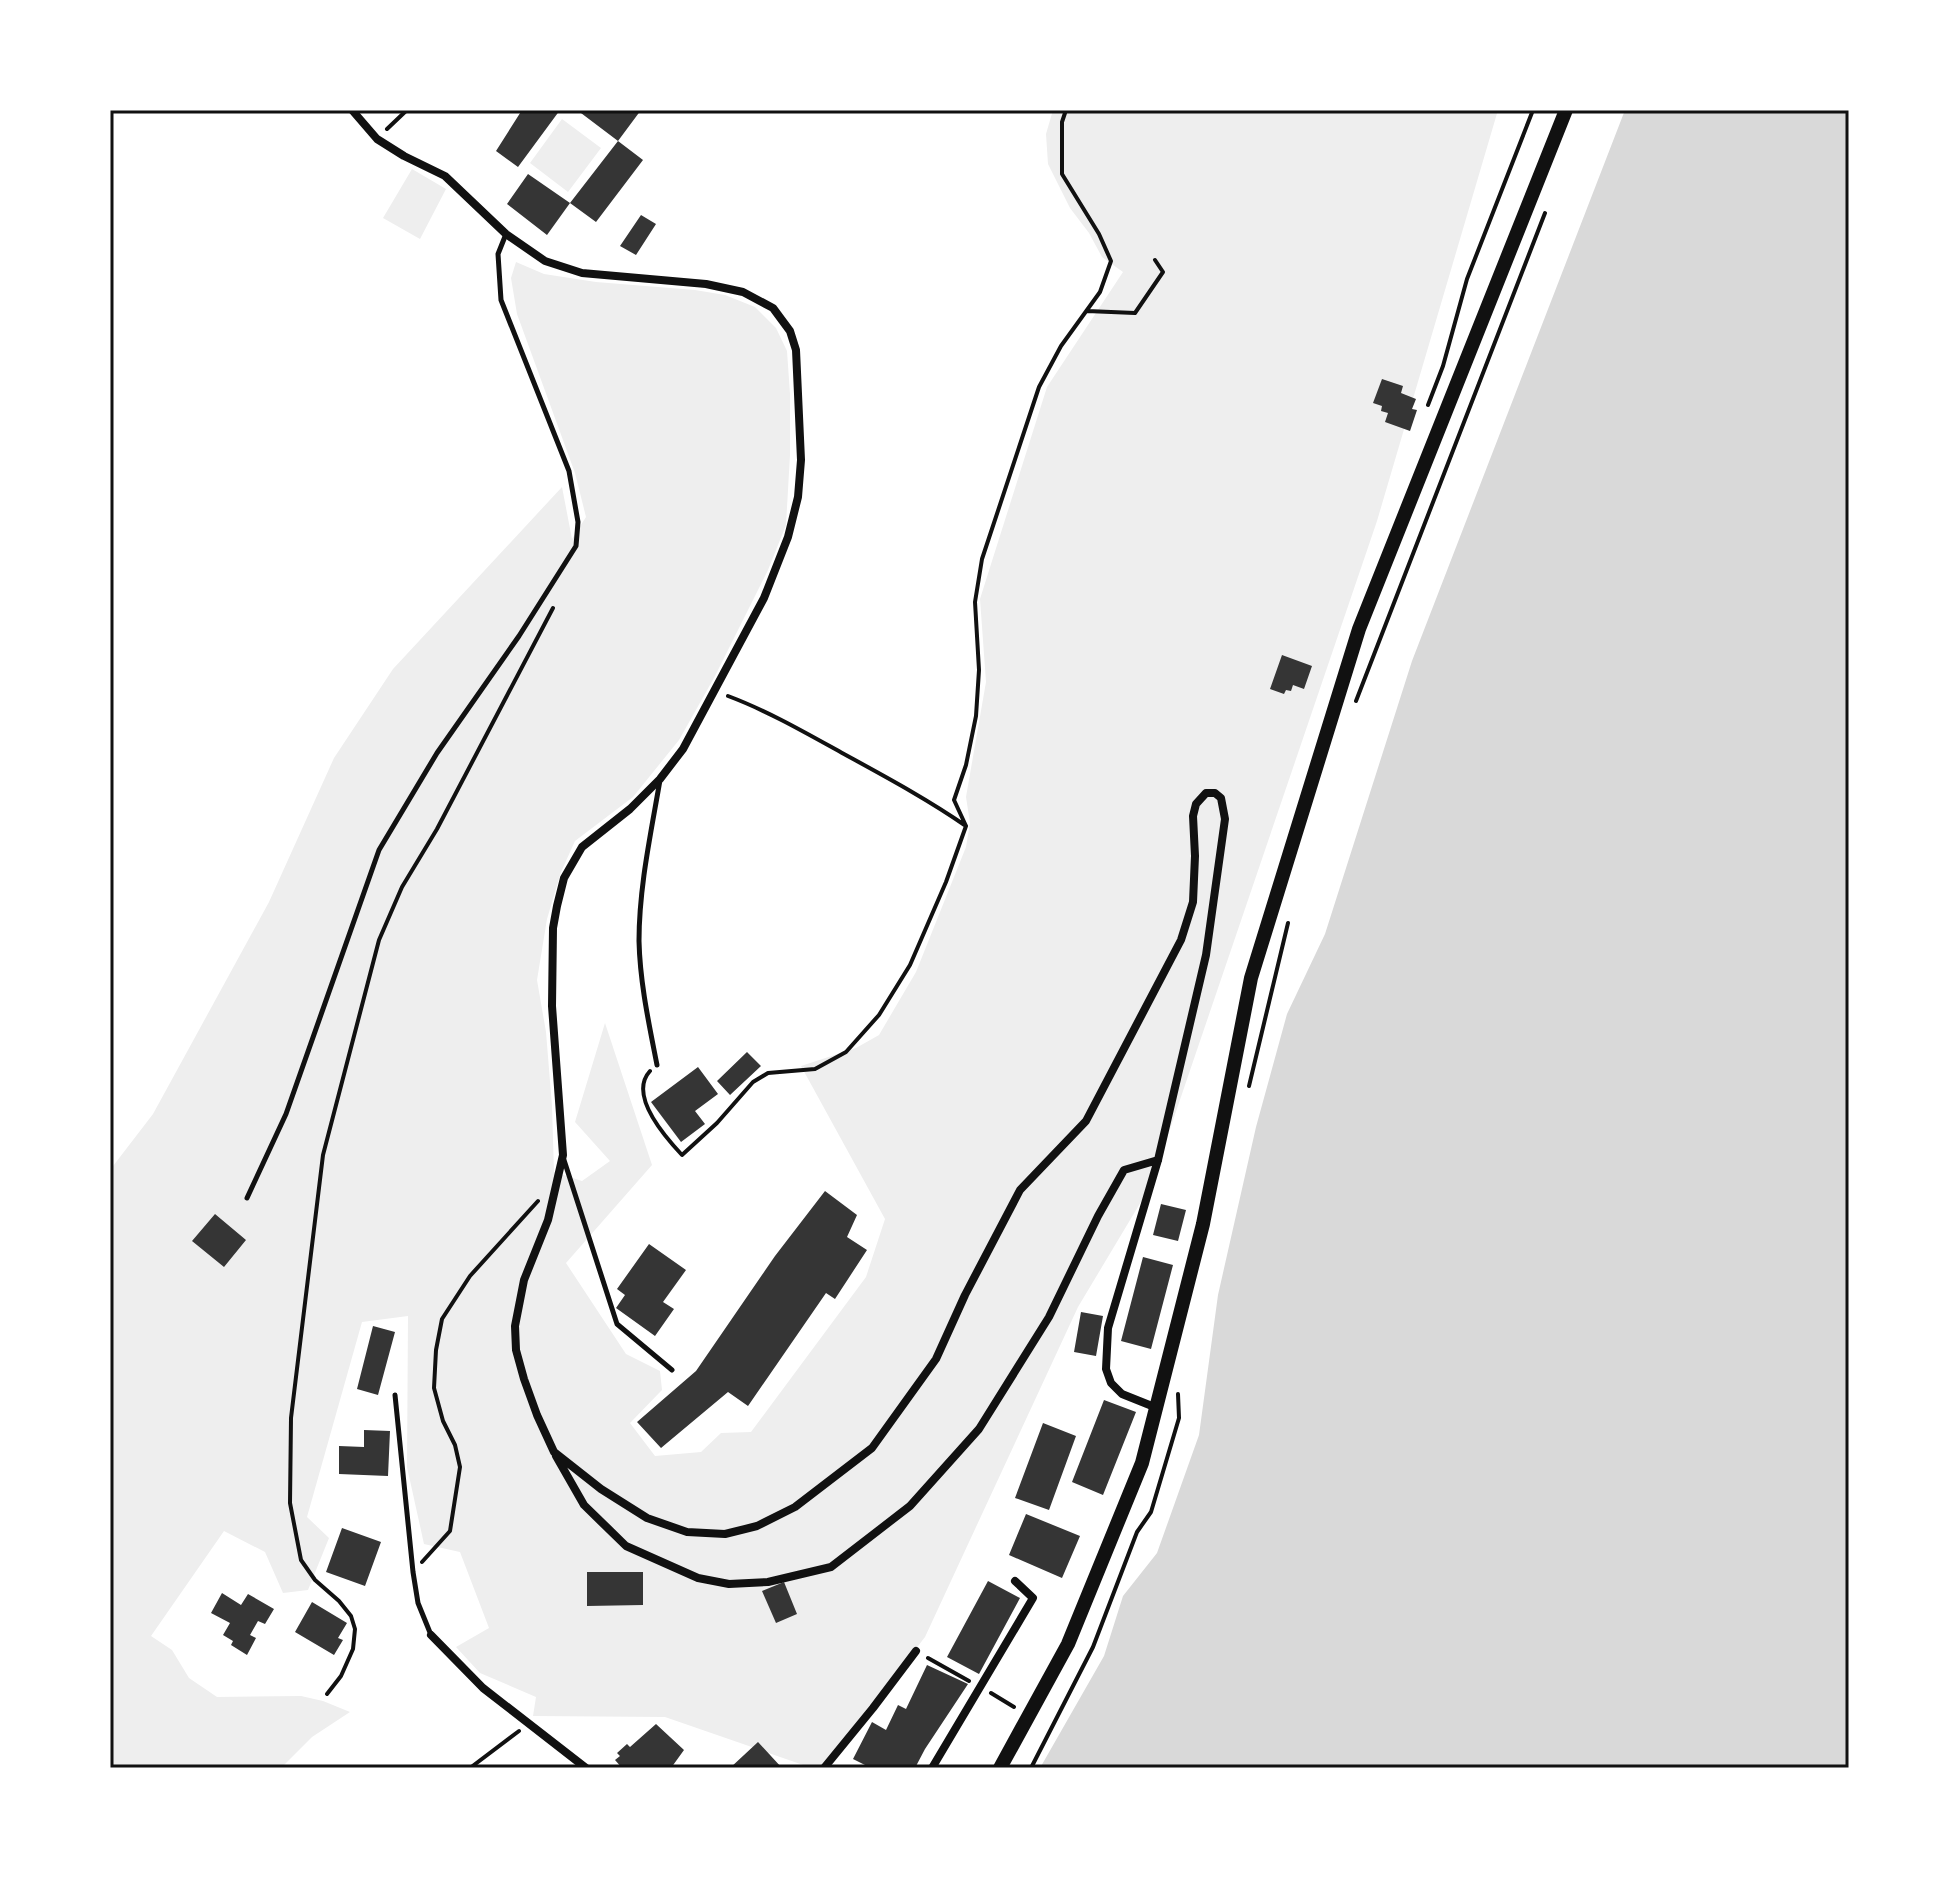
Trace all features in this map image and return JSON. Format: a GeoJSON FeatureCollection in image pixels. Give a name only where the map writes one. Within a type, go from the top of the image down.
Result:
{"type":"FeatureCollection","features":[{"type":"Feature","properties":{"kind":"main road"},"geometry":{"type":"LineString","coordinates":[[1000,1768],[1068,1644],[1142,1463],[1203,1224],[1251,978],[1359,629],[1566,110]]}},
{"type":"Feature","properties":{"kind":"street"},"geometry":{"type":"LineString","coordinates":[[352,110],[377,139],[445,176],[506,234],[545,261],[582,273],[706,284],[743,292],[773,308],[790,331],[796,350],[801,460],[798,497],[788,537],[764,598],[683,749],[660,779],[630,809],[582,847],[564,878],[553,928],[552,1006],[563,1155],[548,1220],[524,1280],[515,1326],[516,1350],[537,1415],[584,1505],[626,1546],[687,1573],[729,1584],[768,1582],[831,1567],[910,1506],[979,1429],[1049,1317],[1124,1170],[1158,1160]]}},
{"type":"Feature","properties":{"kind":"street"},"geometry":{"type":"LineString","coordinates":[[554,1452],[601,1489],[647,1518],[687,1532],[725,1534],[757,1526],[795,1507],[872,1448],[936,1359],[1020,1190],[1086,1121],[1189,920],[1195,882],[1193,816],[1201,797],[1206,793],[1215,793],[1221,798],[1225,819],[1213,918],[1158,1160],[1108,1328],[1106,1369],[1111,1383],[1122,1394],[1157,1408]]}},
{"type":"Feature","properties":{"kind":"street"},"geometry":{"type":"LineString","coordinates":[[932,1768],[1033,1598],[1015,1581]]}},
{"type":"Feature","properties":{"kind":"street"},"geometry":{"type":"LineString","coordinates":[[431,1635],[483,1688],[586,1768]]}},
{"type":"Feature","properties":{"kind":"street"},"geometry":{"type":"LineString","coordinates":[[824,1768],[916,1651]]}},
{"type":"Feature","properties":{"kind":"lane"},"geometry":{"type":"LineString","coordinates":[[247,1198],[286,1114],[379,850],[437,753],[519,636],[576,546],[578,522],[569,471],[501,300],[498,254],[506,234]]}},
{"type":"Feature","properties":{"kind":"lane"},"geometry":{"type":"LineString","coordinates":[[657,1065],[642,989],[639,940],[642,882],[660,779]]}},
{"type":"Feature","properties":{"kind":"lane"},"geometry":{"type":"LineString","coordinates":[[563,1155],[617,1324],[672,1370]]}},
{"type":"Feature","properties":{"kind":"lane"},"geometry":{"type":"LineString","coordinates":[[395,1395],[413,1572],[418,1603],[431,1635]]}},
{"type":"Feature","properties":{"kind":"path"},"geometry":{"type":"LineString","coordinates":[[377,139],[407,110]]}},
{"type":"Feature","properties":{"kind":"path"},"geometry":{"type":"LineString","coordinates":[[657,1065],[646,1076],[644,1095],[651,1117],[682,1155],[717,1123],[753,1082],[768,1073],[815,1069],[846,1052],[879,1015],[910,965],[946,882],[966,826],[954,800],[966,765],[976,716],[979,670],[975,602],[982,559],[1039,387],[1061,346],[1100,292],[1111,261],[1099,234],[1062,174],[1062,122],[1066,110]]}},
{"type":"Feature","properties":{"kind":"path"},"geometry":{"type":"LineString","coordinates":[[1354,707],[1547,210]]}},
{"type":"Feature","properties":{"kind":"path"},"geometry":{"type":"LineString","coordinates":[[1087,311],[1135,313],[1163,272],[1155,260]]}},
{"type":"Feature","properties":{"kind":"path"},"geometry":{"type":"LineString","coordinates":[[327,1694],[341,1676],[353,1649],[355,1629],[351,1616],[315,1580],[301,1560],[290,1503],[291,1418],[323,1155],[379,940],[402,887],[437,829],[554,606]]}},
{"type":"Feature","properties":{"kind":"path"},"geometry":{"type":"LineString","coordinates":[[715,689],[829,745],[930,801],[966,826]]}},
{"type":"Feature","properties":{"kind":"path"},"geometry":{"type":"LineString","coordinates":[[1247,1094],[1291,910]]}},
{"type":"Feature","properties":{"kind":"path"},"geometry":{"type":"LineString","coordinates":[[413,1572],[450,1531],[460,1467],[434,1388],[442,1319],[470,1276],[557,1179]]}},
{"type":"Feature","properties":{"kind":"path"},"geometry":{"type":"LineString","coordinates":[[1031,1768],[1093,1647],[1137,1532],[1151,1512],[1179,1418],[1178,1386]]}},
{"type":"Feature","properties":{"kind":"path"},"geometry":{"type":"LineString","coordinates":[[916,1651],[1017,1708]]}},
{"type":"Feature","properties":{"kind":"path"},"geometry":{"type":"LineString","coordinates":[[470,1768],[528,1725]]}},
{"type":"Feature","properties":{"kind":"shaded area"},"geometry":{"type":"Polygon","coordinates":[[[1053,110],[1498,110],[1377,521],[1151,1185],[1078,1307],[925,1637],[824,1768],[812,1768],[665,1717],[533,1716],[536,1697],[480,1673],[456,1647],[489,1628],[460,1552],[424,1544],[407,1467],[408,1316],[362,1322],[307,1517],[329,1538],[308,1590],[283,1593],[265,1552],[224,1531],[151,1636],[172,1650],[189,1678],[217,1697],[301,1696],[350,1712],[312,1737],[281,1768],[110,1768],[110,1170],[153,1114],[269,902],[334,758],[393,669],[562,487],[572,539],[586,517],[575,473],[517,314],[511,278],[516,262],[544,274],[596,282],[695,290],[725,295],[755,307],[776,328],[787,351],[790,394],[786,525],[768,570],[679,740],[633,797],[575,841],[561,872],[547,919],[537,980],[546,1032],[554,1172],[582,1181],[610,1161],[575,1122],[605,1023],[652,1165],[566,1263],[626,1354],[660,1371],[662,1390],[630,1423],[655,1456],[701,1452],[721,1433],[751,1432],[866,1277],[885,1219],[801,1066],[856,1048],[879,1035],[916,972],[966,847],[970,823],[966,797],[986,682],[980,599],[1047,387],[1123,272],[1102,257],[1070,208],[1048,164],[1046,134],[1053,110]]]}},
{"type":"Feature","properties":{"kind":"shaded area"},"geometry":{"type":"Polygon","coordinates":[[[1625,110],[1849,110],[1849,1768],[1040,1768],[1104,1656],[1123,1596],[1157,1553],[1199,1435],[1218,1295],[1256,1127],[1287,1014],[1325,934],[1412,661],[1625,110]]]}},
{"type":"Feature","properties":{"kind":"shaded area"},"geometry":{"type":"Polygon","coordinates":[[[562,119],[601,148],[568,192],[530,163],[562,119]]]}},
{"type":"Feature","properties":{"kind":"shaded area"},"geometry":{"type":"Polygon","coordinates":[[[412,169],[446,189],[420,239],[383,218],[412,169]]]}},
{"type":"Feature","properties":{"kind":"building"},"geometry":{"type":"Polygon","coordinates":[[[522,110],[560,110],[518,167],[496,151],[522,110]]]}},
{"type":"Feature","properties":{"kind":"building"},"geometry":{"type":"Polygon","coordinates":[[[577,110],[641,110],[618,141],[577,110]]]}},
{"type":"Feature","properties":{"kind":"building"},"geometry":{"type":"Polygon","coordinates":[[[618,141],[643,160],[596,222],[570,203],[618,141]]]}},
{"type":"Feature","properties":{"kind":"building"},"geometry":{"type":"Polygon","coordinates":[[[528,174],[570,203],[547,235],[507,204],[528,174]]]}},
{"type":"Feature","properties":{"kind":"building"},"geometry":{"type":"Polygon","coordinates":[[[641,215],[656,224],[636,255],[620,246],[641,215]]]}},
{"type":"Feature","properties":{"kind":"building"},"geometry":{"type":"Polygon","coordinates":[[[1382,379],[1403,386],[1401,393],[1416,399],[1412,409],[1417,410],[1410,431],[1385,422],[1388,413],[1381,411],[1382,406],[1373,403],[1382,379]]]}},
{"type":"Feature","properties":{"kind":"building"},"geometry":{"type":"Polygon","coordinates":[[[1282,655],[1312,666],[1304,689],[1293,685],[1291,691],[1286,690],[1284,694],[1270,689],[1282,655]]]}},
{"type":"Feature","properties":{"kind":"building"},"geometry":{"type":"Polygon","coordinates":[[[747,1052],[761,1066],[730,1095],[717,1081],[747,1052]]]}},
{"type":"Feature","properties":{"kind":"building"},"geometry":{"type":"Polygon","coordinates":[[[698,1067],[718,1094],[695,1111],[705,1124],[681,1142],[651,1102],[698,1067]]]}},
{"type":"Feature","properties":{"kind":"building"},"geometry":{"type":"Polygon","coordinates":[[[825,1191],[857,1215],[847,1237],[867,1250],[835,1299],[826,1293],[748,1406],[728,1392],[661,1448],[637,1422],[696,1371],[775,1256],[825,1191]]]}},
{"type":"Feature","properties":{"kind":"building"},"geometry":{"type":"Polygon","coordinates":[[[1161,1204],[1186,1210],[1178,1241],[1153,1235],[1161,1204]]]}},
{"type":"Feature","properties":{"kind":"building"},"geometry":{"type":"Polygon","coordinates":[[[215,1214],[246,1240],[224,1267],[192,1241],[215,1214]]]}},
{"type":"Feature","properties":{"kind":"building"},"geometry":{"type":"Polygon","coordinates":[[[649,1244],[686,1270],[663,1302],[674,1309],[655,1336],[616,1308],[625,1295],[617,1289],[649,1244]]]}},
{"type":"Feature","properties":{"kind":"building"},"geometry":{"type":"Polygon","coordinates":[[[1143,1257],[1173,1265],[1151,1349],[1121,1341],[1143,1257]]]}},
{"type":"Feature","properties":{"kind":"building"},"geometry":{"type":"Polygon","coordinates":[[[1081,1312],[1103,1316],[1096,1356],[1074,1352],[1081,1312]]]}},
{"type":"Feature","properties":{"kind":"building"},"geometry":{"type":"Polygon","coordinates":[[[373,1326],[395,1332],[378,1395],[357,1389],[373,1326]]]}},
{"type":"Feature","properties":{"kind":"building"},"geometry":{"type":"Polygon","coordinates":[[[1104,1400],[1136,1412],[1103,1495],[1072,1482],[1104,1400]]]}},
{"type":"Feature","properties":{"kind":"building"},"geometry":{"type":"Polygon","coordinates":[[[1043,1423],[1076,1436],[1049,1510],[1015,1498],[1043,1423]]]}},
{"type":"Feature","properties":{"kind":"building"},"geometry":{"type":"Polygon","coordinates":[[[364,1430],[390,1431],[388,1476],[339,1474],[339,1446],[364,1447],[364,1430]]]}},
{"type":"Feature","properties":{"kind":"building"},"geometry":{"type":"Polygon","coordinates":[[[1026,1514],[1080,1536],[1062,1578],[1009,1555],[1026,1514]]]}},
{"type":"Feature","properties":{"kind":"building"},"geometry":{"type":"Polygon","coordinates":[[[342,1528],[381,1542],[365,1586],[326,1572],[342,1528]]]}},
{"type":"Feature","properties":{"kind":"building"},"geometry":{"type":"Polygon","coordinates":[[[587,1572],[643,1572],[643,1605],[587,1606],[587,1572]]]}},
{"type":"Feature","properties":{"kind":"building"},"geometry":{"type":"Polygon","coordinates":[[[988,1581],[1020,1598],[979,1674],[947,1657],[988,1581]]]}},
{"type":"Feature","properties":{"kind":"building"},"geometry":{"type":"Polygon","coordinates":[[[784,1582],[797,1614],[776,1623],[762,1591],[784,1582]]]}},
{"type":"Feature","properties":{"kind":"building"},"geometry":{"type":"Polygon","coordinates":[[[222,1593],[241,1605],[248,1594],[274,1609],[265,1624],[258,1621],[250,1635],[256,1638],[247,1655],[231,1645],[233,1641],[223,1635],[230,1623],[211,1613],[222,1593]]]}},
{"type":"Feature","properties":{"kind":"building"},"geometry":{"type":"Polygon","coordinates":[[[312,1602],[347,1623],[338,1638],[343,1640],[334,1655],[295,1632],[312,1602]]]}},
{"type":"Feature","properties":{"kind":"building"},"geometry":{"type":"Polygon","coordinates":[[[927,1665],[968,1684],[915,1768],[871,1768],[853,1759],[872,1722],[886,1730],[898,1705],[906,1709],[927,1665]]]}},
{"type":"Feature","properties":{"kind":"building"},"geometry":{"type":"Polygon","coordinates":[[[656,1724],[684,1750],[671,1768],[622,1768],[615,1760],[620,1756],[617,1753],[627,1744],[630,1747],[656,1724]]]}},
{"type":"Feature","properties":{"kind":"building"},"geometry":{"type":"Polygon","coordinates":[[[758,1742],[782,1768],[730,1768],[758,1742]]]}}]}
